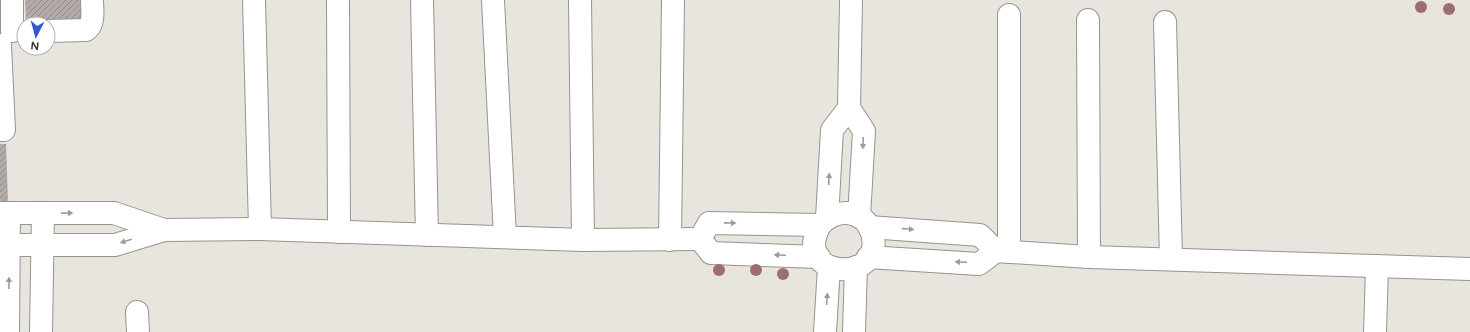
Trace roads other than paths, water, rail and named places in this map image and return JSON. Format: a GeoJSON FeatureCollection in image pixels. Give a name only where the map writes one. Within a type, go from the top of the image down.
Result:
{"type":"FeatureCollection","features":[{"type":"Feature","properties":{"kind":"street"},"geometry":{"type":"LineString","coordinates":[[0,130],[4,130],[12,0]]}},
{"type":"Feature","properties":{"kind":"street"},"geometry":{"type":"LineString","coordinates":[[56,31],[86,30],[90,28],[92,21],[92,0]]}},
{"type":"Feature","properties":{"kind":"street"},"geometry":{"type":"LineString","coordinates":[[254,0],[260,229]]}},
{"type":"Feature","properties":{"kind":"street"},"geometry":{"type":"LineString","coordinates":[[338,0],[339,232]]}},
{"type":"Feature","properties":{"kind":"street"},"geometry":{"type":"LineString","coordinates":[[422,0],[427,235]]}},
{"type":"Feature","properties":{"kind":"street"},"geometry":{"type":"LineString","coordinates":[[493,0],[505,237]]}},
{"type":"Feature","properties":{"kind":"street"},"geometry":{"type":"LineString","coordinates":[[580,0],[583,240]]}},
{"type":"Feature","properties":{"kind":"street"},"geometry":{"type":"LineString","coordinates":[[670,240],[673,0]]}},
{"type":"Feature","properties":{"kind":"street"},"geometry":{"type":"LineString","coordinates":[[851,0],[849,108],[864,130],[864,222],[873,242],[862,262],[854,332]]}},
{"type":"Feature","properties":{"kind":"street"},"geometry":{"type":"LineString","coordinates":[[1002,252],[1009,15]]}},
{"type":"Feature","properties":{"kind":"street"},"geometry":{"type":"LineString","coordinates":[[1088,20],[1089,257]]}},
{"type":"Feature","properties":{"kind":"street"},"geometry":{"type":"LineString","coordinates":[[1165,22],[1171,259]]}},
{"type":"Feature","properties":{"kind":"street"},"geometry":{"type":"LineString","coordinates":[[825,332],[824,262],[814,240],[823,221],[832,130],[849,108]]}},
{"type":"Feature","properties":{"kind":"street"},"geometry":{"type":"LineString","coordinates":[[43,214],[41,327],[8,327],[4,213],[114,213],[164,230]]}},
{"type":"Feature","properties":{"kind":"street"},"geometry":{"type":"LineString","coordinates":[[700,239],[709,223],[823,221],[843,213],[864,222],[980,234],[1002,252]]}},
{"type":"Feature","properties":{"kind":"street"},"geometry":{"type":"LineString","coordinates":[[4,245],[115,245],[164,230],[260,229],[583,240],[700,239]]}},
{"type":"Feature","properties":{"kind":"street"},"geometry":{"type":"LineString","coordinates":[[700,239],[710,254],[824,262],[843,270],[862,262],[979,264],[1002,252],[1089,257],[1470,269]]}},
{"type":"Feature","properties":{"kind":"street"},"geometry":{"type":"LineString","coordinates":[[1375,332],[1377,266]]}}]}
